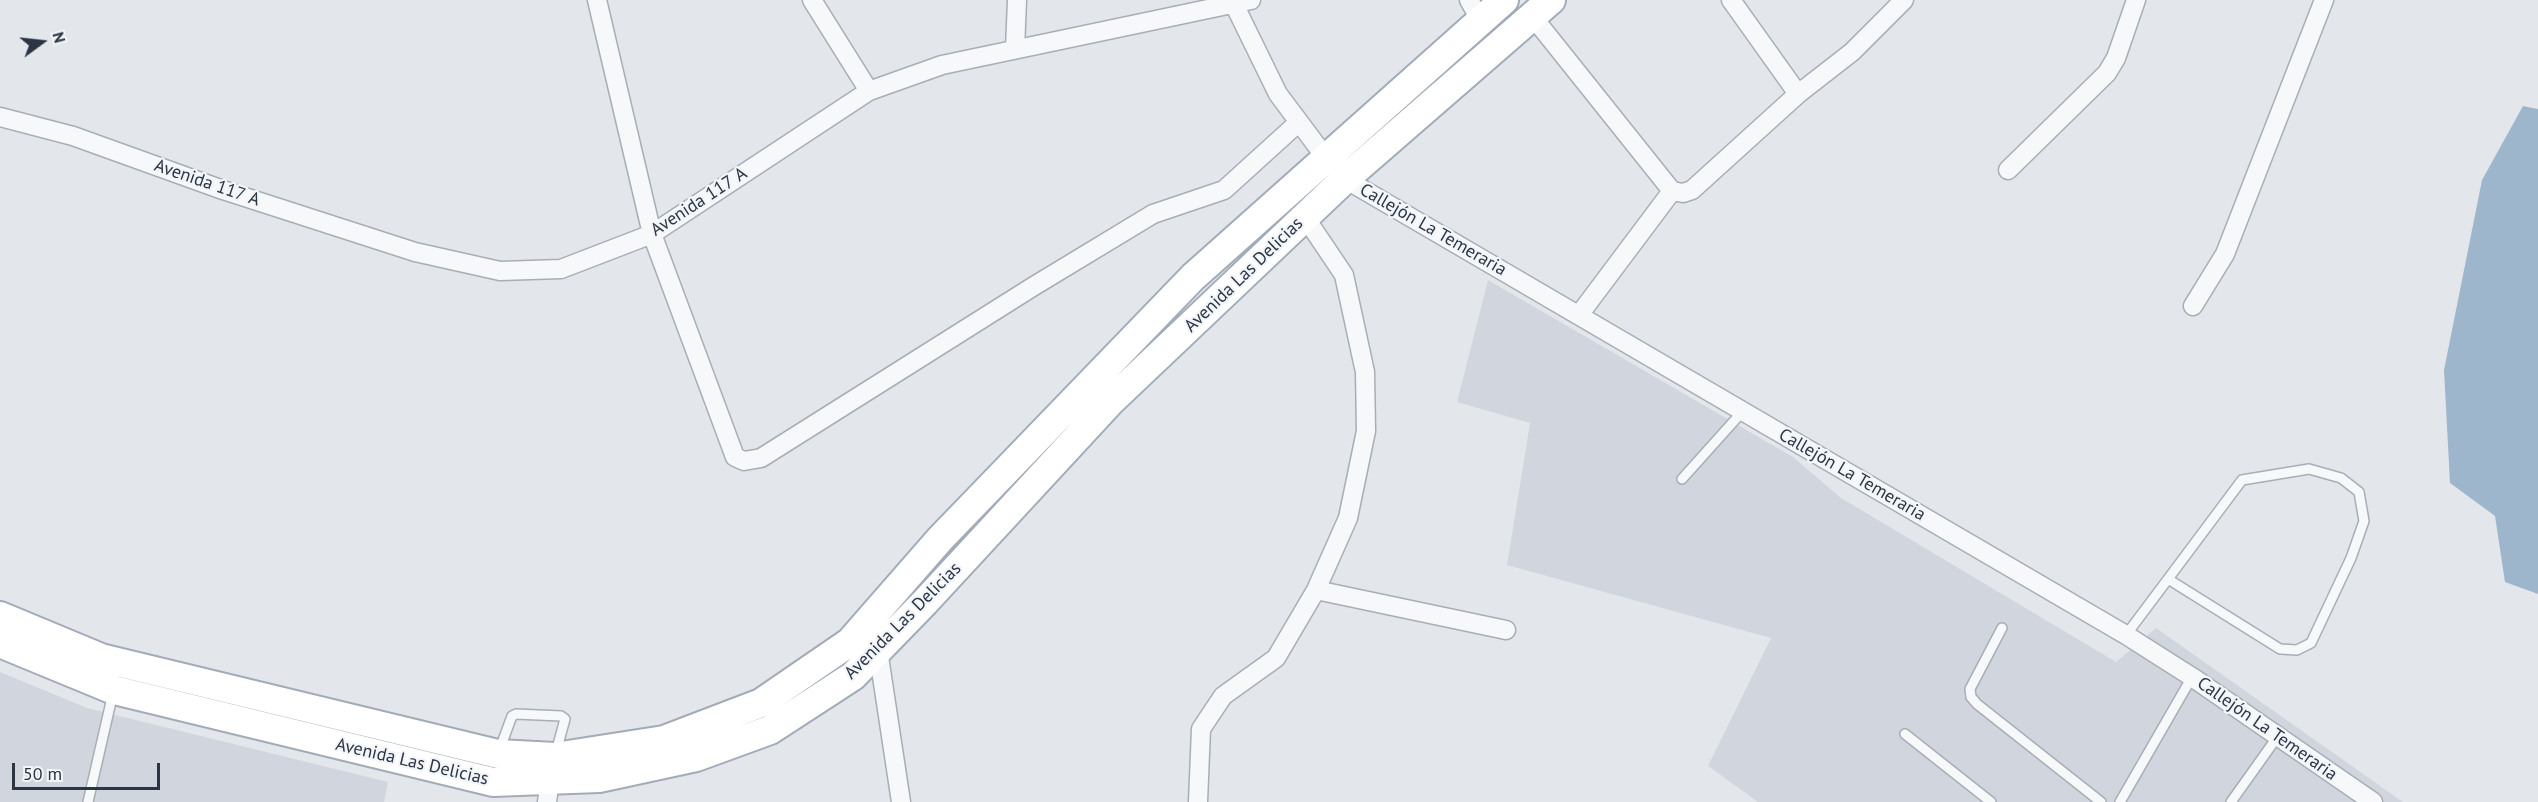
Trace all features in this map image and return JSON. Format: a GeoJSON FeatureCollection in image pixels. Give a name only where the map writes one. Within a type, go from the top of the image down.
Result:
{"type":"FeatureCollection","features":[{"type":"Feature","properties":{"kind":"main road","name":"Avenida Las Delicias"},"geometry":{"type":"LineString","coordinates":[[0,643],[114,690],[493,782],[599,778],[696,757],[770,730],[853,676],[1111,401],[1305,217],[1336,168],[1474,10],[1504,0]]}},
{"type":"Feature","properties":{"kind":"main road","name":"Avenida Las Delicias"},"geometry":{"type":"LineString","coordinates":[[0,616],[101,658],[498,754],[551,779],[750,707],[760,703],[850,642],[940,539],[1193,277],[1542,8]]}},
{"type":"Feature","properties":{"kind":"street"},"geometry":{"type":"LineString","coordinates":[[597,0],[652,234],[735,457],[744,461],[761,458],[1024,292],[1153,214],[1224,190],[1299,122]]}},
{"type":"Feature","properties":{"kind":"street"},"geometry":{"type":"LineString","coordinates":[[812,0],[869,91]]}},
{"type":"Feature","properties":{"kind":"street"},"geometry":{"type":"LineString","coordinates":[[1015,49],[1017,0]]}},
{"type":"Feature","properties":{"kind":"street"},"geometry":{"type":"LineString","coordinates":[[1731,0],[1798,94]]}},
{"type":"Feature","properties":{"kind":"street"},"geometry":{"type":"LineString","coordinates":[[1542,8],[1672,191],[1683,192],[1692,190],[1798,94],[1852,52],[1904,0]]}},
{"type":"Feature","properties":{"kind":"street"},"geometry":{"type":"LineString","coordinates":[[2008,170],[2107,74],[2116,58],[2136,0]]}},
{"type":"Feature","properties":{"kind":"street"},"geometry":{"type":"LineString","coordinates":[[2193,306],[2224,254],[2324,0]]}},
{"type":"Feature","properties":{"kind":"street"},"geometry":{"type":"LineString","coordinates":[[1242,2],[1278,94],[1336,168]]}},
{"type":"Feature","properties":{"kind":"street","name":"Avenida 117 A"},"geometry":{"type":"LineString","coordinates":[[0,117],[73,136],[223,190],[415,252],[500,270],[561,269],[652,234],[869,91],[942,65],[1242,2]]}},
{"type":"Feature","properties":{"kind":"street","name":"Callejón La Temeraria"},"geometry":{"type":"LineString","coordinates":[[1336,168],[1579,315],[2126,635],[2192,677],[2373,802]]}},
{"type":"Feature","properties":{"kind":"street"},"geometry":{"type":"LineString","coordinates":[[1579,315],[1672,191]]}},
{"type":"Feature","properties":{"kind":"street"},"geometry":{"type":"LineString","coordinates":[[1198,802],[1201,729],[1223,696],[1276,658],[1316,590],[1348,518],[1366,431],[1365,372],[1344,276],[1305,217]]}},
{"type":"Feature","properties":{"kind":"street"},"geometry":{"type":"LineString","coordinates":[[1316,590],[1506,630]]}},
{"type":"Feature","properties":{"kind":"street"},"geometry":{"type":"LineString","coordinates":[[878,650],[901,802]]}},
{"type":"Feature","properties":{"kind":"lane"},"geometry":{"type":"LineString","coordinates":[[1682,479],[1743,411]]}},
{"type":"Feature","properties":{"kind":"lane"},"geometry":{"type":"LineString","coordinates":[[2126,635],[2242,480],[2309,470],[2342,478],[2360,492],[2364,520],[2351,558],[2311,643],[2296,650],[2280,649],[2168,579]]}},
{"type":"Feature","properties":{"kind":"lane"},"geometry":{"type":"LineString","coordinates":[[2002,628],[1970,689],[1971,697],[2102,802]]}},
{"type":"Feature","properties":{"kind":"lane"},"geometry":{"type":"LineString","coordinates":[[2120,802],[2192,677]]}},
{"type":"Feature","properties":{"kind":"lane"},"geometry":{"type":"LineString","coordinates":[[88,802],[114,690]]}},
{"type":"Feature","properties":{"kind":"lane"},"geometry":{"type":"LineString","coordinates":[[498,754],[512,716],[561,716],[565,719],[551,779]]}},
{"type":"Feature","properties":{"kind":"lane"},"geometry":{"type":"LineString","coordinates":[[1905,734],[1991,802]]}},
{"type":"Feature","properties":{"kind":"lane"},"geometry":{"type":"LineString","coordinates":[[2231,802],[2277,736]]}},
{"type":"Feature","properties":{"kind":"shaded area"},"geometry":{"type":"Polygon","coordinates":[[[1488,280],[1793,457],[1841,498],[2116,662],[2156,628],[2403,802],[1758,802],[1708,766],[1771,638],[1507,565],[1530,423],[1457,402],[1488,280]]]}},
{"type":"Feature","properties":{"kind":"shaded area"},"geometry":{"type":"Polygon","coordinates":[[[0,672],[87,708],[388,782],[384,802],[0,802],[0,672]]]}},
{"type":"Feature","properties":{"kind":"water"},"geometry":{"type":"Polygon","coordinates":[[[2523,106],[2538,109],[2538,594],[2505,582],[2495,516],[2450,483],[2444,370],[2482,180],[2523,106]]]}}]}
